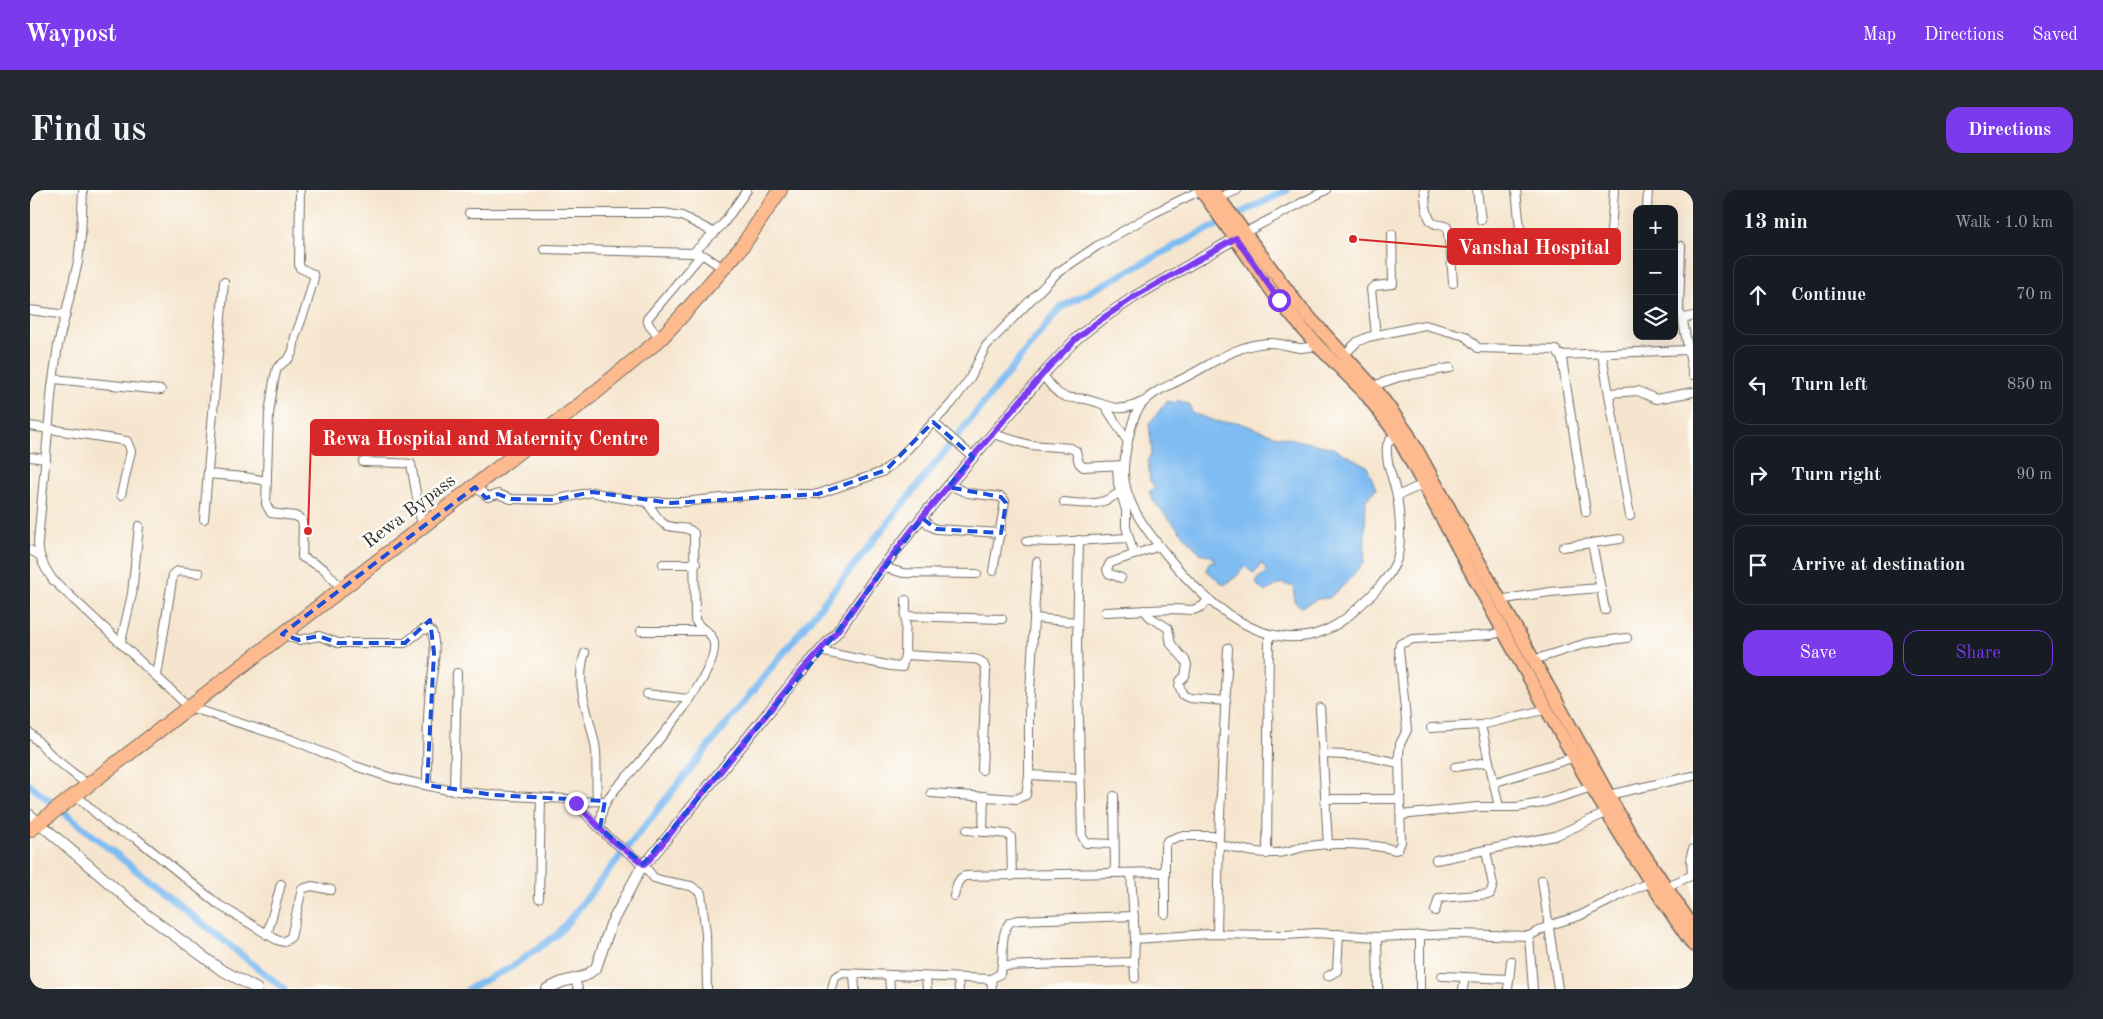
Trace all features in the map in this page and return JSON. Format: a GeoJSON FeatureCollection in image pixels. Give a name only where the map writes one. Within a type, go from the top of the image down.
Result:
{"type":"FeatureCollection","features":[{"type":"Feature","properties":{"kind":"highway","name":"Rewa Bypass"},"geometry":{"type":"LineString","coordinates":[[37,821],[73,798],[591,396],[660,339],[724,269],[755,229],[776,192]]}},
{"type":"Feature","properties":{"kind":"main road"},"geometry":{"type":"LineString","coordinates":[[1201,190],[1216,199],[1279,300],[1317,345],[1365,393],[1396,434],[1533,660],[1608,812],[1658,883],[1693,927]]}},
{"type":"Feature","properties":{"kind":"main road"},"geometry":{"type":"LineString","coordinates":[[1237,231],[1299,306],[1373,386],[1408,434],[1428,485]]}},
{"type":"Feature","properties":{"kind":"main road"},"geometry":{"type":"LineString","coordinates":[[1495,600],[1504,631],[1548,709],[1575,756],[1594,783],[1608,795],[1693,945]]}},
{"type":"Feature","properties":{"kind":"street"},"geometry":{"type":"LineString","coordinates":[[83,190],[78,262],[58,345],[38,542],[39,555],[52,580],[189,707],[293,740],[355,766],[392,778],[454,790],[567,799],[574,802],[609,838],[641,862],[654,878],[664,882],[691,886],[698,889],[701,893],[706,934],[707,989]]}},
{"type":"Feature","properties":{"kind":"street"},"geometry":{"type":"LineString","coordinates":[[300,190],[298,265],[300,268],[313,274],[314,278],[295,337],[293,351],[277,368],[274,380],[269,414],[266,504],[268,511],[275,514],[295,516],[301,519],[302,557],[324,569],[342,588]]}},
{"type":"Feature","properties":{"kind":"street"},"geometry":{"type":"LineString","coordinates":[[693,253],[730,215],[747,190]]}},
{"type":"Feature","properties":{"kind":"street"},"geometry":{"type":"LineString","coordinates":[[475,486],[488,497],[498,494],[511,499],[554,500],[592,492],[647,502],[683,502],[760,494],[824,493],[886,470],[936,425],[964,388],[980,355],[993,338],[1057,273],[1097,246],[1154,213],[1201,190]]}},
{"type":"Feature","properties":{"kind":"street"},"geometry":{"type":"LineString","coordinates":[[1216,199],[1237,190]]}},
{"type":"Feature","properties":{"kind":"street"},"geometry":{"type":"LineString","coordinates":[[641,862],[649,860],[800,673],[838,630],[883,567],[950,485],[971,455],[993,434],[1076,339],[1134,297],[1237,231],[1326,190]]}},
{"type":"Feature","properties":{"kind":"street"},"geometry":{"type":"LineString","coordinates":[[1424,190],[1430,220],[1435,224],[1447,227],[1453,283]]}},
{"type":"Feature","properties":{"kind":"street"},"geometry":{"type":"LineString","coordinates":[[1477,190],[1481,220]]}},
{"type":"Feature","properties":{"kind":"street"},"geometry":{"type":"LineString","coordinates":[[1451,255],[1516,241],[1521,238],[1516,190]]}},
{"type":"Feature","properties":{"kind":"street"},"geometry":{"type":"LineString","coordinates":[[1611,231],[1614,190]]}},
{"type":"Feature","properties":{"kind":"street"},"geometry":{"type":"LineString","coordinates":[[1647,205],[1648,190]]}},
{"type":"Feature","properties":{"kind":"street"},"geometry":{"type":"LineString","coordinates":[[469,213],[664,213],[682,216],[715,232]]}},
{"type":"Feature","properties":{"kind":"street"},"geometry":{"type":"LineString","coordinates":[[1376,334],[1371,289],[1373,286],[1393,284],[1392,234]]}},
{"type":"Feature","properties":{"kind":"street"},"geometry":{"type":"LineString","coordinates":[[1681,246],[1679,312],[1684,319],[1687,350],[1693,375]]}},
{"type":"Feature","properties":{"kind":"street"},"geometry":{"type":"LineString","coordinates":[[544,249],[693,253],[701,255],[724,269]]}},
{"type":"Feature","properties":{"kind":"street"},"geometry":{"type":"LineString","coordinates":[[660,339],[649,325],[647,318],[701,255]]}},
{"type":"Feature","properties":{"kind":"street"},"geometry":{"type":"LineString","coordinates":[[204,519],[224,282]]}},
{"type":"Feature","properties":{"kind":"street"},"geometry":{"type":"LineString","coordinates":[[30,310],[66,316]]}},
{"type":"Feature","properties":{"kind":"street"},"geometry":{"type":"LineString","coordinates":[[1684,319],[1693,316]]}},
{"type":"Feature","properties":{"kind":"street"},"geometry":{"type":"LineString","coordinates":[[1344,356],[1356,342],[1376,334],[1428,325],[1464,336],[1478,348],[1552,349],[1561,355],[1687,350]]}},
{"type":"Feature","properties":{"kind":"street"},"geometry":{"type":"LineString","coordinates":[[1043,375],[1060,395],[1124,409],[1144,402],[1160,390],[1232,350],[1269,343],[1305,349],[1317,345]]}},
{"type":"Feature","properties":{"kind":"street"},"geometry":{"type":"LineString","coordinates":[[1602,354],[1630,516]]}},
{"type":"Feature","properties":{"kind":"street"},"geometry":{"type":"LineString","coordinates":[[1561,355],[1586,512]]}},
{"type":"Feature","properties":{"kind":"street"},"geometry":{"type":"LineString","coordinates":[[1373,386],[1399,377],[1450,368]]}},
{"type":"Feature","properties":{"kind":"street"},"geometry":{"type":"LineString","coordinates":[[54,379],[161,390]]}},
{"type":"Feature","properties":{"kind":"street"},"geometry":{"type":"LineString","coordinates":[[1610,393],[1638,391],[1656,399],[1693,392]]}},
{"type":"Feature","properties":{"kind":"street"},"geometry":{"type":"LineString","coordinates":[[1134,555],[1126,527],[1126,510],[1117,477],[1132,422],[1144,402]]}},
{"type":"Feature","properties":{"kind":"street"},"geometry":{"type":"LineString","coordinates":[[1105,406],[1128,442]]}},
{"type":"Feature","properties":{"kind":"street"},"geometry":{"type":"LineString","coordinates":[[936,425],[971,455]]}},
{"type":"Feature","properties":{"kind":"street"},"geometry":{"type":"LineString","coordinates":[[30,426],[127,441],[130,450],[120,496]]}},
{"type":"Feature","properties":{"kind":"street"},"geometry":{"type":"LineString","coordinates":[[993,434],[1030,445],[1071,448],[1076,451],[1079,463],[1083,468],[1121,465]]}},
{"type":"Feature","properties":{"kind":"street"},"geometry":{"type":"LineString","coordinates":[[1121,465],[1124,481],[1134,510],[1192,585],[1208,599],[1230,615],[1269,635],[1296,637],[1317,635],[1336,626],[1353,612],[1378,587],[1392,570],[1398,558],[1400,540],[1397,496],[1387,456],[1389,441],[1396,434]]}},
{"type":"Feature","properties":{"kind":"street"},"geometry":{"type":"LineString","coordinates":[[30,457],[46,459]]}},
{"type":"Feature","properties":{"kind":"street"},"geometry":{"type":"LineString","coordinates":[[362,462],[374,461],[392,464],[407,462],[411,464],[422,526]]}},
{"type":"Feature","properties":{"kind":"street"},"geometry":{"type":"LineString","coordinates":[[208,474],[266,481]]}},
{"type":"Feature","properties":{"kind":"street"},"geometry":{"type":"LineString","coordinates":[[950,485],[963,492],[1004,499],[1006,505],[993,571]]}},
{"type":"Feature","properties":{"kind":"street"},"geometry":{"type":"LineString","coordinates":[[1397,496],[1428,485]]}},
{"type":"Feature","properties":{"kind":"street"},"geometry":{"type":"LineString","coordinates":[[1064,502],[1095,504],[1110,499],[1120,492]]}},
{"type":"Feature","properties":{"kind":"street"},"geometry":{"type":"LineString","coordinates":[[600,828],[601,815],[606,801],[661,738],[704,678],[711,662],[714,642],[708,631],[695,620],[696,539],[693,531],[666,525],[659,520],[647,502]]}},
{"type":"Feature","properties":{"kind":"street"},"geometry":{"type":"LineString","coordinates":[[922,517],[930,526],[936,529],[1000,533]]}},
{"type":"Feature","properties":{"kind":"street"},"geometry":{"type":"LineString","coordinates":[[120,642],[132,594],[139,526]]}},
{"type":"Feature","properties":{"kind":"street"},"geometry":{"type":"LineString","coordinates":[[1026,541],[1052,542],[1129,538]]}},
{"type":"Feature","properties":{"kind":"street"},"geometry":{"type":"LineString","coordinates":[[1564,547],[1620,539]]}},
{"type":"Feature","properties":{"kind":"street"},"geometry":{"type":"LineString","coordinates":[[1079,540],[1078,622],[1082,836],[1084,841],[1089,844],[1114,844]]}},
{"type":"Feature","properties":{"kind":"street"},"geometry":{"type":"LineString","coordinates":[[1592,543],[1605,610]]}},
{"type":"Feature","properties":{"kind":"street"},"geometry":{"type":"LineString","coordinates":[[1120,578],[1108,573],[1110,563],[1160,546]]}},
{"type":"Feature","properties":{"kind":"street"},"geometry":{"type":"LineString","coordinates":[[30,550],[39,555]]}},
{"type":"Feature","properties":{"kind":"street"},"geometry":{"type":"LineString","coordinates":[[931,793],[1022,798],[1026,795],[1029,775],[1029,711],[1037,562]]}},
{"type":"Feature","properties":{"kind":"street"},"geometry":{"type":"LineString","coordinates":[[663,564],[696,564]]}},
{"type":"Feature","properties":{"kind":"street"},"geometry":{"type":"LineString","coordinates":[[883,567],[903,573],[977,574]]}},
{"type":"Feature","properties":{"kind":"street"},"geometry":{"type":"LineString","coordinates":[[157,676],[172,574],[178,571],[199,573]]}},
{"type":"Feature","properties":{"kind":"street"},"geometry":{"type":"LineString","coordinates":[[1495,600],[1550,592],[1600,588]]}},
{"type":"Feature","properties":{"kind":"street"},"geometry":{"type":"LineString","coordinates":[[1105,612],[1193,610],[1203,606],[1208,599]]}},
{"type":"Feature","properties":{"kind":"street"},"geometry":{"type":"LineString","coordinates":[[820,651],[898,667],[904,665],[906,600]]}},
{"type":"Feature","properties":{"kind":"street"},"geometry":{"type":"LineString","coordinates":[[1144,610],[1150,617],[1168,628],[1171,644],[1185,660],[1187,670],[1179,686],[1183,695],[1189,698],[1226,701]]}},
{"type":"Feature","properties":{"kind":"street"},"geometry":{"type":"LineString","coordinates":[[906,616],[1002,619]]}},
{"type":"Feature","properties":{"kind":"street"},"geometry":{"type":"LineString","coordinates":[[1034,618],[1078,622]]}},
{"type":"Feature","properties":{"kind":"street"},"geometry":{"type":"LineString","coordinates":[[282,634],[299,640],[319,636],[338,643],[405,643],[422,630],[428,629],[432,632],[434,653],[429,699],[427,786]]}},
{"type":"Feature","properties":{"kind":"street"},"geometry":{"type":"LineString","coordinates":[[641,631],[708,631]]}},
{"type":"Feature","properties":{"kind":"street"},"geometry":{"type":"LineString","coordinates":[[1165,914],[1165,846],[1168,841],[1180,836],[1219,840],[1267,854],[1289,852],[1309,846],[1328,845],[1374,846],[1398,849],[1401,842],[1400,744],[1407,730],[1400,644],[1413,639],[1491,635],[1504,631]]}},
{"type":"Feature","properties":{"kind":"street"},"geometry":{"type":"LineString","coordinates":[[1267,854],[1269,635]]}},
{"type":"Feature","properties":{"kind":"street"},"geometry":{"type":"LineString","coordinates":[[1533,660],[1587,643],[1627,638]]}},
{"type":"Feature","properties":{"kind":"street"},"geometry":{"type":"LineString","coordinates":[[1217,934],[1219,840],[1228,648]]}},
{"type":"Feature","properties":{"kind":"street"},"geometry":{"type":"LineString","coordinates":[[585,653],[580,673],[582,693],[596,751],[597,802]]}},
{"type":"Feature","properties":{"kind":"street"},"geometry":{"type":"LineString","coordinates":[[905,655],[973,659],[980,660],[984,664],[986,671],[982,770]]}},
{"type":"Feature","properties":{"kind":"street"},"geometry":{"type":"LineString","coordinates":[[454,790],[457,673]]}},
{"type":"Feature","properties":{"kind":"street"},"geometry":{"type":"LineString","coordinates":[[647,694],[688,699]]}},
{"type":"Feature","properties":{"kind":"street"},"geometry":{"type":"LineString","coordinates":[[1320,708],[1328,845]]}},
{"type":"Feature","properties":{"kind":"street"},"geometry":{"type":"LineString","coordinates":[[1431,728],[1481,725],[1548,709]]}},
{"type":"Feature","properties":{"kind":"street"},"geometry":{"type":"LineString","coordinates":[[1481,725],[1499,807]]}},
{"type":"Feature","properties":{"kind":"street"},"geometry":{"type":"LineString","coordinates":[[30,733],[54,758],[88,785]]}},
{"type":"Feature","properties":{"kind":"street"},"geometry":{"type":"LineString","coordinates":[[1323,754],[1366,756],[1399,763]]}},
{"type":"Feature","properties":{"kind":"street"},"geometry":{"type":"LineString","coordinates":[[1493,783],[1575,756]]}},
{"type":"Feature","properties":{"kind":"street"},"geometry":{"type":"LineString","coordinates":[[1455,767],[1488,762]]}},
{"type":"Feature","properties":{"kind":"street"},"geometry":{"type":"LineString","coordinates":[[1029,775],[1080,778]]}},
{"type":"Feature","properties":{"kind":"street"},"geometry":{"type":"LineString","coordinates":[[1608,795],[1693,776]]}},
{"type":"Feature","properties":{"kind":"street"},"geometry":{"type":"LineString","coordinates":[[1401,815],[1478,807],[1517,807],[1542,803],[1594,783]]}},
{"type":"Feature","properties":{"kind":"street"},"geometry":{"type":"LineString","coordinates":[[983,832],[984,796]]}},
{"type":"Feature","properties":{"kind":"street"},"geometry":{"type":"LineString","coordinates":[[1114,796],[1115,873]]}},
{"type":"Feature","properties":{"kind":"street"},"geometry":{"type":"LineString","coordinates":[[73,798],[112,828],[136,838],[211,899],[268,935],[284,942],[291,937],[300,892],[305,887],[312,886],[332,890]]}},
{"type":"Feature","properties":{"kind":"street"},"geometry":{"type":"LineString","coordinates":[[539,898],[541,798]]}},
{"type":"Feature","properties":{"kind":"street"},"geometry":{"type":"LineString","coordinates":[[1325,799],[1400,799]]}},
{"type":"Feature","properties":{"kind":"street"},"geometry":{"type":"LineString","coordinates":[[574,802],[606,801]]}},
{"type":"Feature","properties":{"kind":"street"},"geometry":{"type":"LineString","coordinates":[[1436,860],[1555,836],[1608,812]]}},
{"type":"Feature","properties":{"kind":"street"},"geometry":{"type":"LineString","coordinates":[[37,821],[144,913],[220,969],[257,989]]}},
{"type":"Feature","properties":{"kind":"street"},"geometry":{"type":"LineString","coordinates":[[967,830],[1007,834],[1011,837],[1012,876]]}},
{"type":"Feature","properties":{"kind":"street"},"geometry":{"type":"LineString","coordinates":[[1135,938],[1217,934],[1285,935],[1317,933],[1377,937],[1420,934],[1529,936],[1550,925],[1579,916],[1623,894],[1693,875],[1691,854],[1693,849]]}},
{"type":"Feature","properties":{"kind":"street"},"geometry":{"type":"LineString","coordinates":[[1435,911],[1439,898],[1490,894],[1493,885],[1486,851]]}},
{"type":"Feature","properties":{"kind":"street"},"geometry":{"type":"LineString","coordinates":[[547,989],[577,984],[596,968],[611,924],[641,862]]}},
{"type":"Feature","properties":{"kind":"street"},"geometry":{"type":"LineString","coordinates":[[954,896],[958,881],[965,876],[1165,872]]}},
{"type":"Feature","properties":{"kind":"street"},"geometry":{"type":"LineString","coordinates":[[1131,873],[1135,938],[1135,978]]}},
{"type":"Feature","properties":{"kind":"street"},"geometry":{"type":"LineString","coordinates":[[1542,880],[1558,989]]}},
{"type":"Feature","properties":{"kind":"street"},"geometry":{"type":"LineString","coordinates":[[268,935],[281,884]]}},
{"type":"Feature","properties":{"kind":"street"},"geometry":{"type":"LineString","coordinates":[[832,989],[835,977],[843,973],[926,978],[991,979],[1000,974],[1004,934],[1010,922],[1018,920],[1134,916]]}},
{"type":"Feature","properties":{"kind":"street"},"geometry":{"type":"LineString","coordinates":[[1328,976],[1337,971],[1339,934]]}},
{"type":"Feature","properties":{"kind":"street"},"geometry":{"type":"LineString","coordinates":[[1420,934],[1420,989]]}},
{"type":"Feature","properties":{"kind":"street"},"geometry":{"type":"LineString","coordinates":[[1529,936],[1533,989]]}},
{"type":"Feature","properties":{"kind":"street"},"geometry":{"type":"LineString","coordinates":[[1377,937],[1378,989]]}},
{"type":"Feature","properties":{"kind":"street"},"geometry":{"type":"LineString","coordinates":[[1508,989],[1511,961]]}},
{"type":"Feature","properties":{"kind":"street"},"geometry":{"type":"LineString","coordinates":[[1002,966],[1134,962]]}},
{"type":"Feature","properties":{"kind":"street"},"geometry":{"type":"LineString","coordinates":[[854,974],[854,989]]}},
{"type":"Feature","properties":{"kind":"street"},"geometry":{"type":"LineString","coordinates":[[889,975],[890,989]]}},
{"type":"Feature","properties":{"kind":"street"},"geometry":{"type":"LineString","coordinates":[[1442,976],[1509,979]]}},
{"type":"Feature","properties":{"kind":"street"},"geometry":{"type":"LineString","coordinates":[[1463,989],[1465,977]]}},
{"type":"Feature","properties":{"kind":"street"},"geometry":{"type":"LineString","coordinates":[[926,978],[927,989]]}},
{"type":"Feature","properties":{"kind":"street"},"geometry":{"type":"LineString","coordinates":[[958,978],[959,989]]}},
{"type":"Feature","properties":{"kind":"street"},"geometry":{"type":"LineString","coordinates":[[991,979],[992,989]]}},
{"type":"Feature","properties":{"kind":"highlighted area"},"geometry":{"type":"Polygon","coordinates":[[[933,422],[973,457],[948,487],[1001,497],[1006,503],[1001,533],[936,529],[922,518],[838,631],[643,864],[600,828],[605,801],[493,795],[427,785],[434,653],[430,620],[405,643],[338,643],[319,636],[299,640],[282,634],[475,487],[486,498],[498,494],[511,499],[554,500],[592,492],[671,503],[818,494],[886,470],[933,422]]]}},
{"type":"Feature","properties":{"kind":"water"},"geometry":{"type":"Polygon","coordinates":[[[1178,400],[1190,405],[1192,413],[1218,422],[1237,422],[1274,435],[1333,448],[1367,466],[1376,489],[1366,500],[1364,562],[1344,585],[1329,598],[1318,599],[1301,607],[1294,601],[1294,587],[1281,583],[1265,592],[1256,584],[1258,578],[1267,572],[1262,563],[1254,574],[1245,566],[1237,576],[1224,585],[1206,570],[1210,561],[1216,563],[1211,556],[1200,553],[1153,501],[1149,492],[1155,487],[1150,481],[1148,460],[1152,451],[1149,424],[1167,401],[1175,403],[1178,400]]]}},
{"type":"Feature","properties":{"kind":"waterway"},"geometry":{"type":"LineString","coordinates":[[468,989],[513,966],[558,934],[1060,308],[1169,249],[1287,190]]}},
{"type":"Feature","properties":{"kind":"waterway"},"geometry":{"type":"LineString","coordinates":[[30,785],[284,989]]}},
{"type":"Feature","properties":{"kind":"place","name":"Vanshal Hospital"},"geometry":{"type":"Point","coordinates":[1353,239]}},
{"type":"Feature","properties":{"kind":"place","name":"Rewa Hospital and Maternity Centre"},"geometry":{"type":"Point","coordinates":[308,531]}},
{"type":"Feature","properties":{"kind":"route"},"geometry":{"type":"LineString","coordinates":[[576,803],[609,838],[644,864],[800,673],[838,630],[879,572],[922,517],[1048,368],[1076,339],[1134,297],[1236,238],[1279,300]]}}]}
